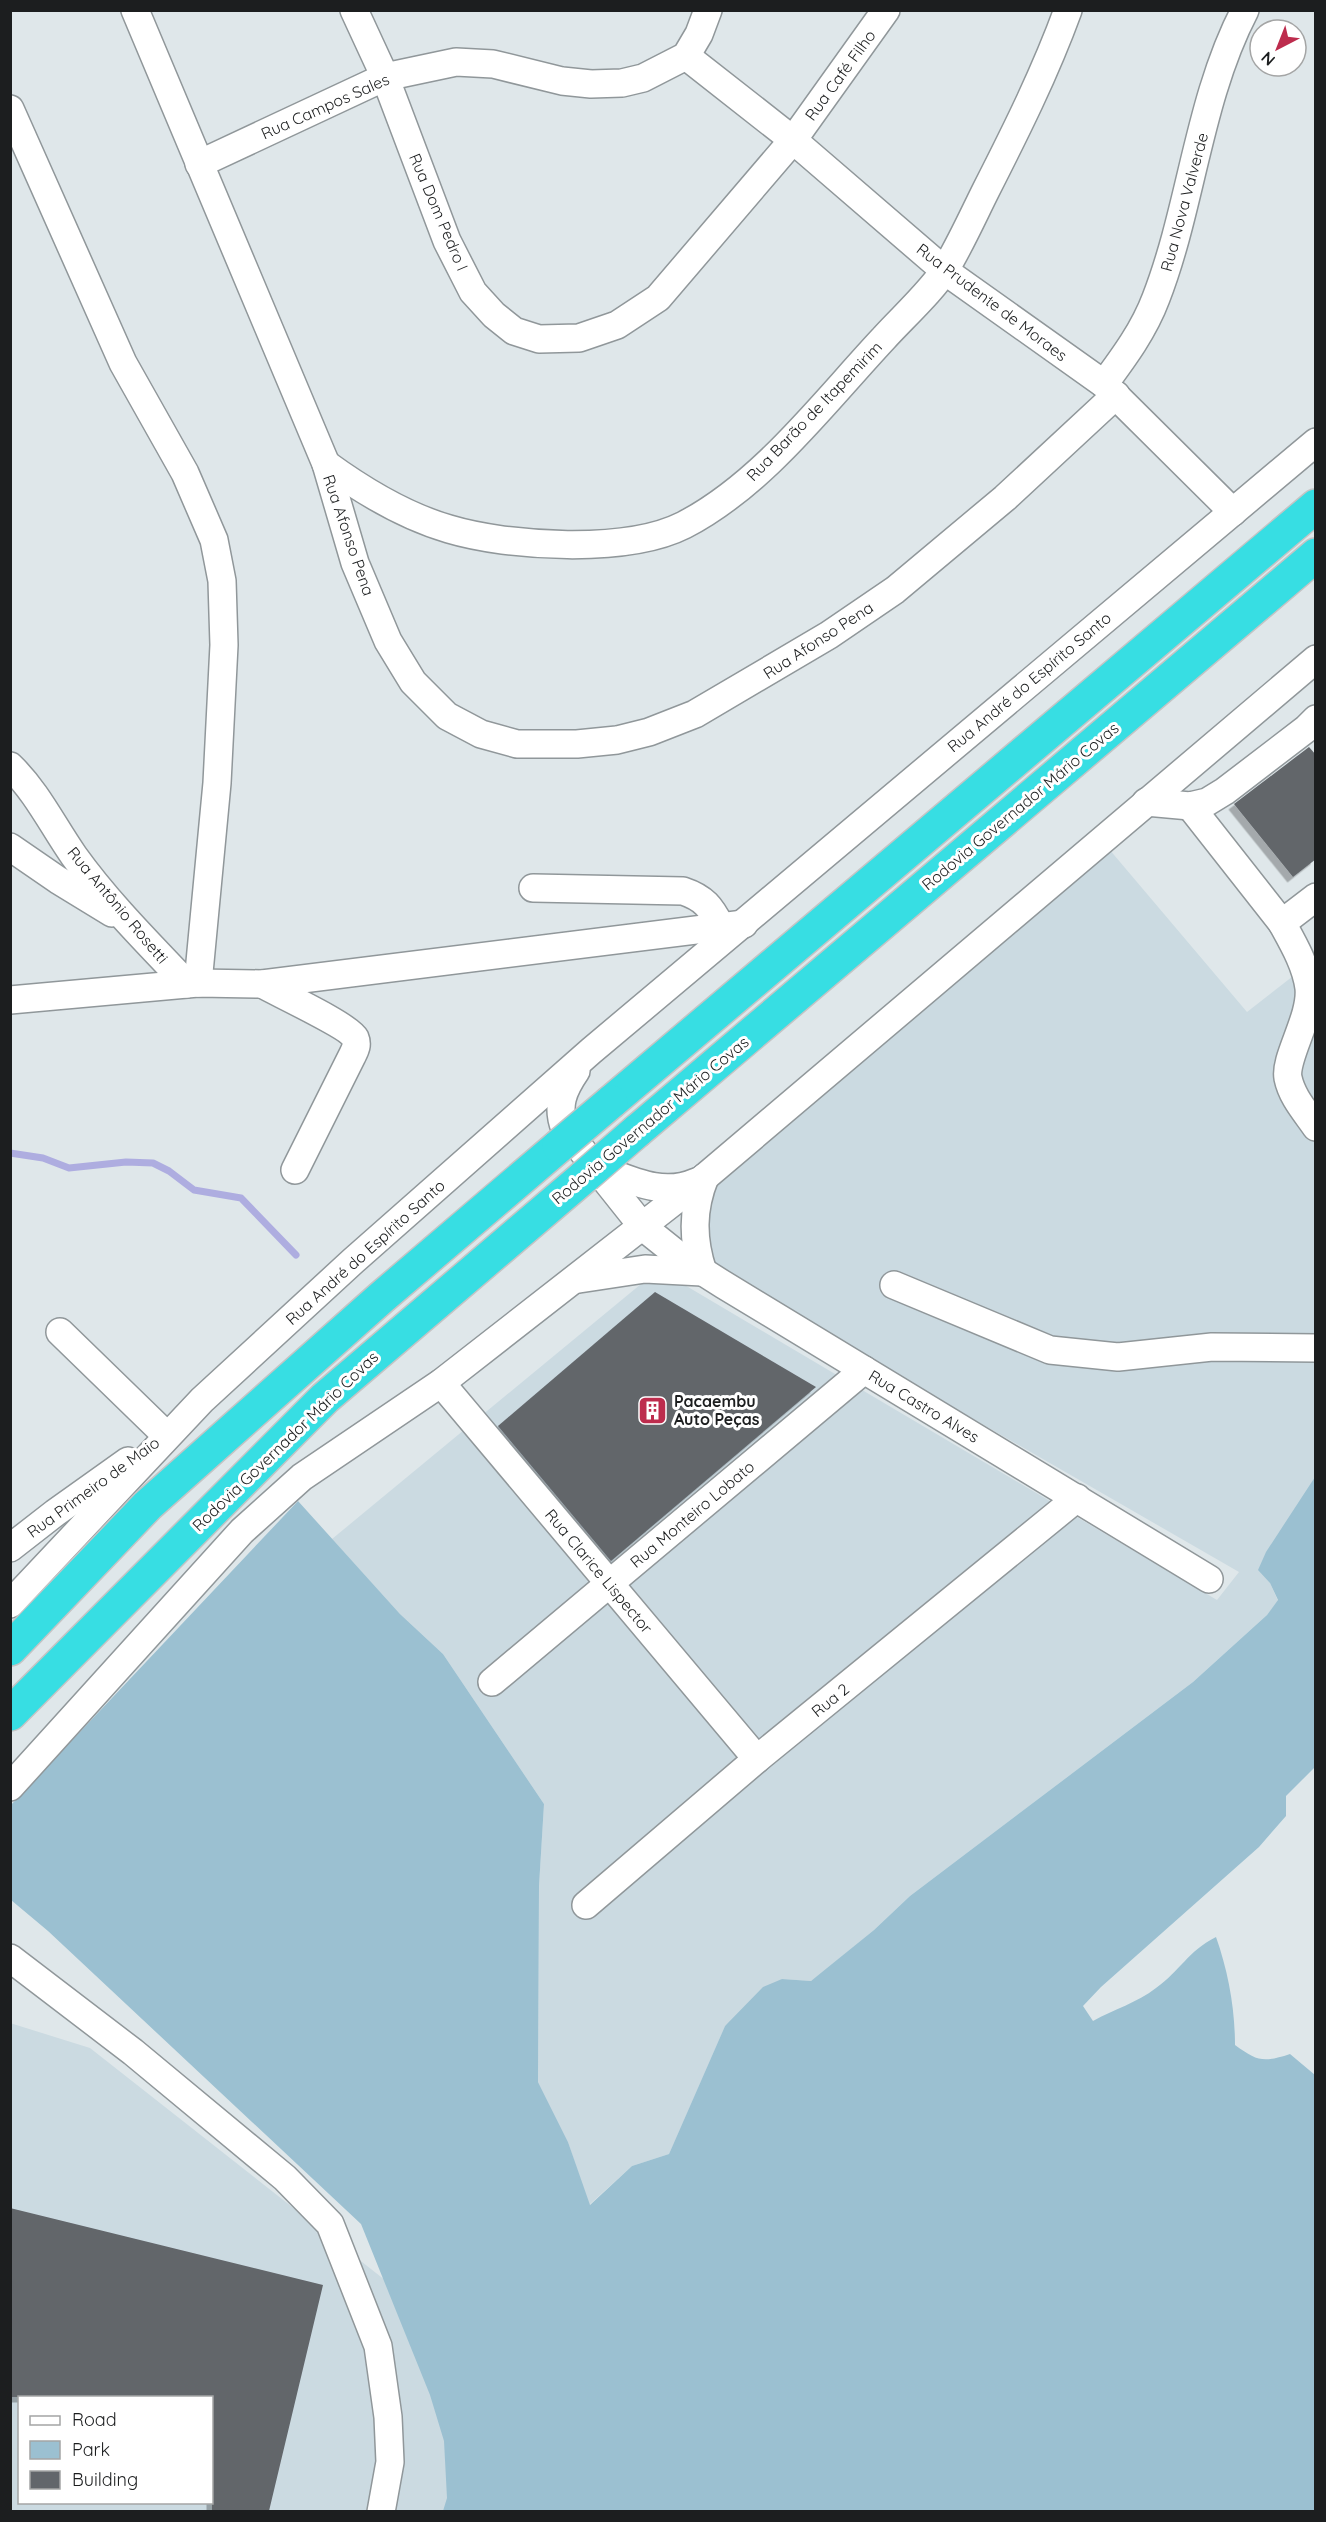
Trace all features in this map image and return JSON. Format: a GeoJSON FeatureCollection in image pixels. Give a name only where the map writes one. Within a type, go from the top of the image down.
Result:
{"type":"FeatureCollection","features":[{"type":"Feature","properties":{"kind":"highway"},"geometry":{"type":"LineString","coordinates":[[10,1649],[156,1498],[382,1297],[1316,506]]}},
{"type":"Feature","properties":{"kind":"highway","name":"Rodovia Governador Mário Covas"},"geometry":{"type":"LineString","coordinates":[[10,1714],[326,1398],[1316,555]]}},
{"type":"Feature","properties":{"kind":"street","name":"Rua Afonso Pena"},"geometry":{"type":"LineString","coordinates":[[135,10],[326,464],[355,563],[388,641],[413,682],[447,716],[481,734],[517,744],[577,744],[649,732],[695,714],[829,635],[895,590],[1005,498],[1110,390]]}},
{"type":"Feature","properties":{"kind":"street","name":"Rua Dom Pedro I"},"geometry":{"type":"LineString","coordinates":[[354,10],[385,77],[447,241],[473,292],[494,315],[514,331],[539,339],[579,338],[617,326],[658,298],[793,140]]}},
{"type":"Feature","properties":{"kind":"street"},"geometry":{"type":"LineString","coordinates":[[686,56],[699,34],[708,10]]}},
{"type":"Feature","properties":{"kind":"street","name":"Rua Café Filho"},"geometry":{"type":"LineString","coordinates":[[793,140],[886,10]]}},
{"type":"Feature","properties":{"kind":"street","name":"Rua Barão de Itapemirim"},"geometry":{"type":"LineString","coordinates":[[326,464],[359,489],[396,508],[449,529],[511,541],[587,545],[632,540],[682,526],[723,501],[762,470],[945,271],[1022,121],[1048,64],[1068,10]]}},
{"type":"Feature","properties":{"kind":"street","name":"Rua Nova Valverde"},"geometry":{"type":"LineString","coordinates":[[1110,390],[1156,300],[1219,71],[1245,10]]}},
{"type":"Feature","properties":{"kind":"street","name":"Rua Campos Sales"},"geometry":{"type":"LineString","coordinates":[[199,164],[385,77],[456,62],[493,64],[562,81],[591,84],[622,83],[643,78],[686,56]]}},
{"type":"Feature","properties":{"kind":"street","name":"Rua Prudente de Moraes"},"geometry":{"type":"LineString","coordinates":[[686,56],[793,140],[945,271],[1110,390],[1233,512]]}},
{"type":"Feature","properties":{"kind":"street"},"geometry":{"type":"LineString","coordinates":[[10,109],[123,363],[185,473],[214,540],[222,581],[224,645],[217,783],[193,984]]}},
{"type":"Feature","properties":{"kind":"street","name":"Rua André do Espírito Santo"},"geometry":{"type":"LineString","coordinates":[[10,1604],[171,1431],[256,1349],[353,1261],[732,925],[1316,442]]}},
{"type":"Feature","properties":{"kind":"street"},"geometry":{"type":"LineString","coordinates":[[10,1787],[242,1531],[264,1510],[327,1459],[379,1427],[441,1383],[705,1177],[1316,659]]}},
{"type":"Feature","properties":{"kind":"street"},"geometry":{"type":"LineString","coordinates":[[1146,802],[1190,806],[1206,802],[1225,791],[1316,719]]}},
{"type":"Feature","properties":{"kind":"street","name":"Rua Antônio Rosetti"},"geometry":{"type":"LineString","coordinates":[[10,766],[25,780],[75,857],[130,924],[193,984]]}},
{"type":"Feature","properties":{"kind":"street"},"geometry":{"type":"LineString","coordinates":[[1190,806],[1282,923],[1299,956],[1309,988],[1306,1017],[1287,1076],[1295,1097],[1316,1126]]}},
{"type":"Feature","properties":{"kind":"street"},"geometry":{"type":"LineString","coordinates":[[10,847],[58,880],[130,924]]}},
{"type":"Feature","properties":{"kind":"street"},"geometry":{"type":"LineString","coordinates":[[58,880],[68,871],[75,857]]}},
{"type":"Feature","properties":{"kind":"street"},"geometry":{"type":"LineString","coordinates":[[533,888],[683,891],[700,897],[732,925]]}},
{"type":"Feature","properties":{"kind":"street"},"geometry":{"type":"LineString","coordinates":[[1282,923],[1316,897]]}},
{"type":"Feature","properties":{"kind":"street"},"geometry":{"type":"LineString","coordinates":[[10,1000],[193,984],[262,984],[732,925]]}},
{"type":"Feature","properties":{"kind":"street"},"geometry":{"type":"LineString","coordinates":[[262,984],[346,1030],[356,1040],[352,1056],[295,1170]]}},
{"type":"Feature","properties":{"kind":"street","name":"Rua Castro Alves"},"geometry":{"type":"LineString","coordinates":[[591,1051],[567,1085],[560,1103],[565,1129],[591,1172],[643,1227],[669,1249],[703,1272],[1209,1579]]}},
{"type":"Feature","properties":{"kind":"street"},"geometry":{"type":"LineString","coordinates":[[591,1172],[663,1189],[685,1186],[705,1177]]}},
{"type":"Feature","properties":{"kind":"street"},"geometry":{"type":"LineString","coordinates":[[574,1281],[645,1269],[703,1272],[695,1241],[694,1225],[699,1192],[705,1177]]}},
{"type":"Feature","properties":{"kind":"street"},"geometry":{"type":"LineString","coordinates":[[894,1285],[1050,1350],[1118,1357],[1212,1347],[1316,1348]]}},
{"type":"Feature","properties":{"kind":"street"},"geometry":{"type":"LineString","coordinates":[[60,1332],[171,1431]]}},
{"type":"Feature","properties":{"kind":"street","name":"Rua Monteiro Lobato"},"geometry":{"type":"LineString","coordinates":[[492,1682],[864,1370]]}},
{"type":"Feature","properties":{"kind":"street","name":"Rua Clarice Lispector"},"geometry":{"type":"LineString","coordinates":[[441,1383],[757,1759]]}},
{"type":"Feature","properties":{"kind":"street","name":"Rua Primeiro de Maio"},"geometry":{"type":"LineString","coordinates":[[10,1548],[55,1513],[171,1431]]}},
{"type":"Feature","properties":{"kind":"street","name":"Rua 2"},"geometry":{"type":"LineString","coordinates":[[586,1905],[757,1759],[1077,1498]]}},
{"type":"Feature","properties":{"kind":"street"},"geometry":{"type":"LineString","coordinates":[[17,1965],[133,2052],[267,2163],[330,2224],[351,2272],[378,2346],[388,2417],[390,2462],[381,2511]]}},
{"type":"Feature","properties":{"kind":"shaded area"},"geometry":{"type":"Polygon","coordinates":[[[1109,849],[1247,1012],[1315,959],[1315,1477],[1300,1504],[1270,1583],[1278,1601],[1267,1615],[1193,1682],[910,1896],[874,1930],[822,1973],[811,1981],[782,1979],[725,2026],[669,2154],[632,2166],[589,2205],[568,2142],[538,2082],[539,1886],[544,1804],[443,1654],[400,1614],[332,1539],[641,1284],[683,1284],[1217,1600],[1239,1572],[732,1280],[713,1261],[702,1221],[717,1180],[1109,849]]]}},
{"type":"Feature","properties":{"kind":"shaded area"},"geometry":{"type":"Polygon","coordinates":[[[10,2023],[90,2048],[390,2284],[464,2469],[446,2511],[11,2511],[10,2023]]]}},
{"type":"Feature","properties":{"kind":"green space"},"geometry":{"type":"Polygon","coordinates":[[[1315,1477],[1315,1767],[1286,1796],[1286,1816],[1259,1847],[1101,1987],[1083,2006],[1093,2021],[1133,2002],[1164,1982],[1198,1948],[1216,1937],[1230,1990],[1235,2045],[1261,2059],[1273,2059],[1290,2054],[1315,2075],[1315,2511],[443,2511],[447,2498],[444,2441],[430,2395],[361,2224],[48,1931],[11,1900],[10,1806],[298,1501],[400,1614],[443,1654],[544,1804],[539,1886],[538,2082],[568,2142],[590,2205],[632,2166],[669,2154],[725,2026],[763,1987],[782,1979],[811,1981],[874,1930],[910,1896],[1193,1682],[1267,1615],[1278,1600],[1270,1583],[1258,1570],[1266,1552],[1315,1477]]]}},
{"type":"Feature","properties":{"kind":"building"},"geometry":{"type":"Polygon","coordinates":[[[1309,747],[1316,755],[1316,859],[1293,877],[1234,804],[1309,747]]]}},
{"type":"Feature","properties":{"kind":"building","name":"Pacaembu Auto Peças"},"geometry":{"type":"Polygon","coordinates":[[[655,1292],[816,1387],[611,1561],[498,1426],[655,1292]]]}},
{"type":"Feature","properties":{"kind":"building"},"geometry":{"type":"Polygon","coordinates":[[[10,2208],[323,2285],[269,2511],[212,2511],[213,2396],[10,2397],[10,2208]]]}},
{"type":"Feature","properties":{"kind":"waterway"},"geometry":{"type":"LineString","coordinates":[[10,1153],[43,1158],[69,1168],[126,1162],[153,1163],[169,1171],[194,1190],[241,1198],[296,1255]]}},
{"type":"Feature","properties":{"kind":"place","name":"Pacaembu Auto Peças"},"geometry":{"type":"Point","coordinates":[653,1410]}}]}
